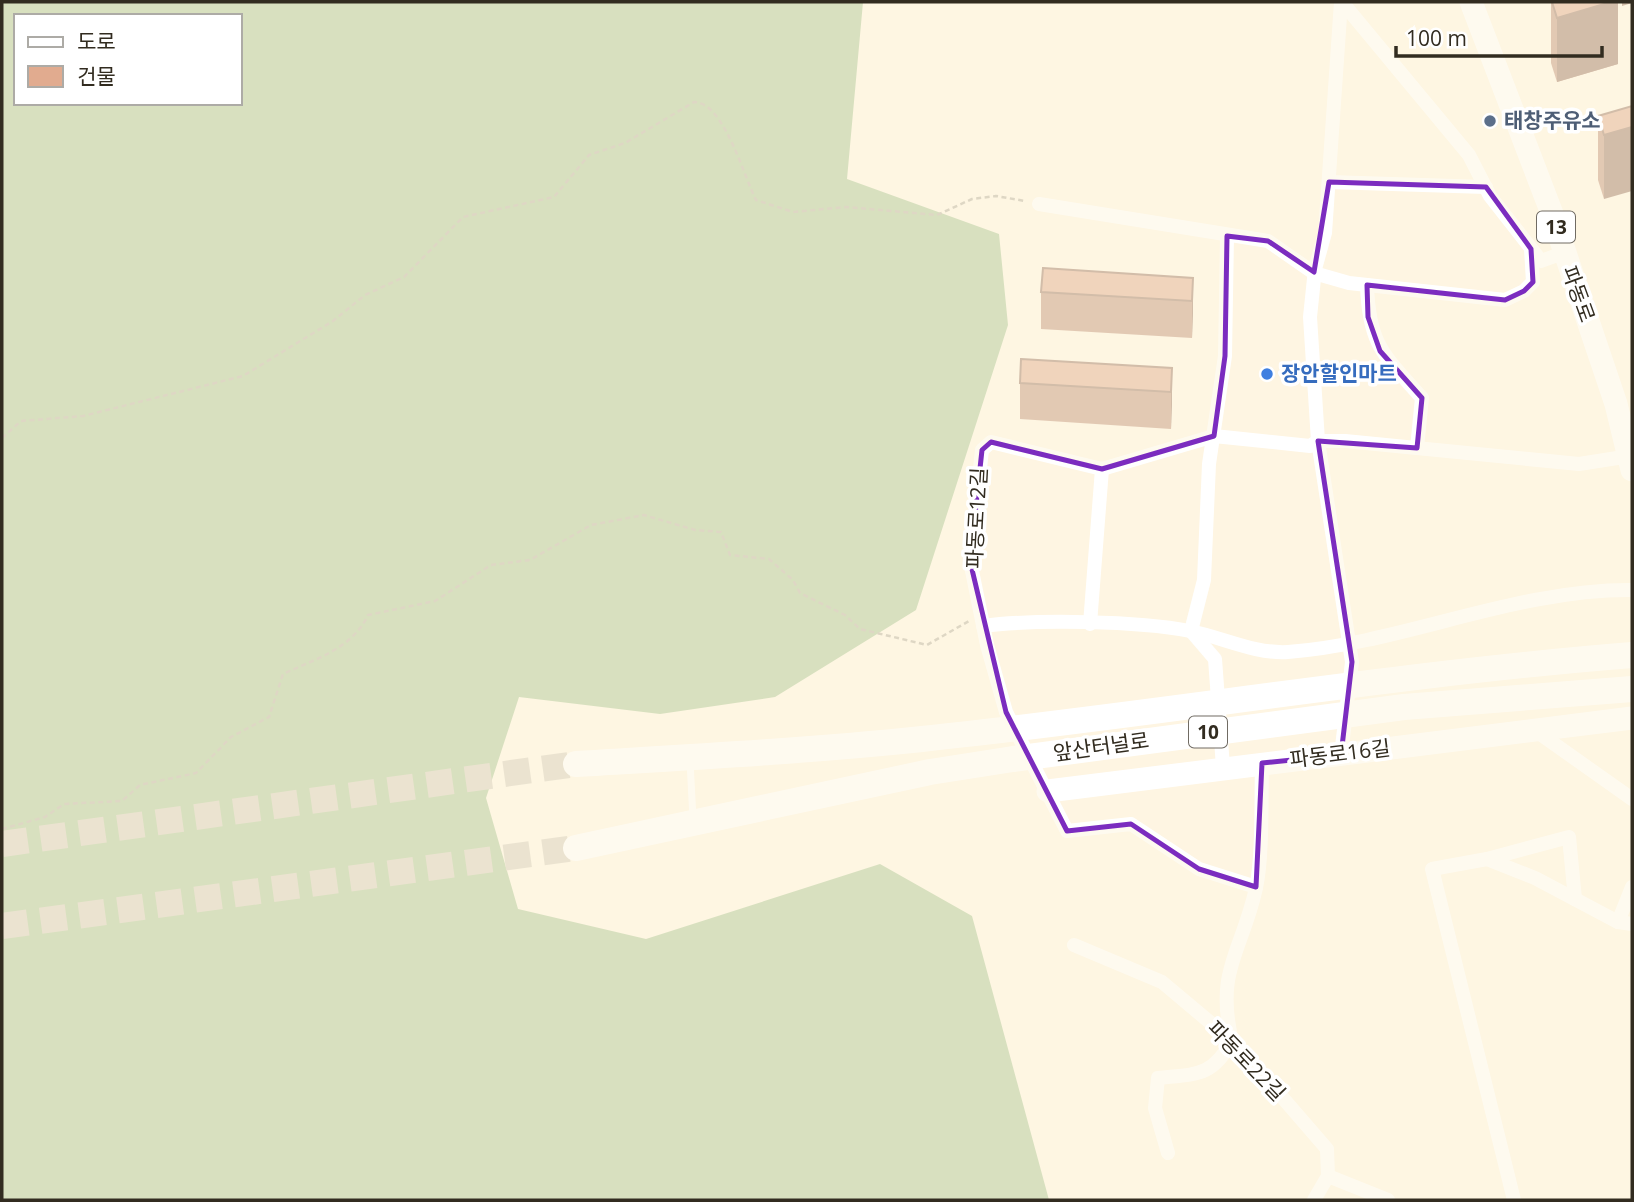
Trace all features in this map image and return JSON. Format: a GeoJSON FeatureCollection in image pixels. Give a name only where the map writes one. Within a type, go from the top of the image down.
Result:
{"type":"FeatureCollection","features":[{"type":"Feature","properties":{"kind":"highway","name":"앞산터널로"},"geometry":{"type":"LineString","coordinates":[[576,764],[808,750],[1061,722],[1476,668],[1632,655]]}},
{"type":"Feature","properties":{"kind":"highway","name":"앞산터널로"},"geometry":{"type":"LineString","coordinates":[[576,848],[930,772],[1123,743],[1404,707],[1632,689]]}},
{"type":"Feature","properties":{"kind":"main road","name":"파동로"},"geometry":{"type":"LineString","coordinates":[[1471,2],[1551,211],[1603,366],[1631,463]]}},
{"type":"Feature","properties":{"kind":"main road","name":"파동로16길"},"geometry":{"type":"LineString","coordinates":[[1341,755],[1632,719]]}},
{"type":"Feature","properties":{"kind":"main road","name":"파동로16길"},"geometry":{"type":"LineString","coordinates":[[1048,791],[1262,763]]}},
{"type":"Feature","properties":{"kind":"street"},"geometry":{"type":"LineString","coordinates":[[1191,631],[1215,659],[1223,767],[1341,755],[1352,662],[1351,644],[1318,441],[1310,317],[1314,273],[1325,233],[1341,2]]}},
{"type":"Feature","properties":{"kind":"street"},"geometry":{"type":"LineString","coordinates":[[1341,2],[1469,155],[1486,187],[1541,261],[1563,253]]}},
{"type":"Feature","properties":{"kind":"street"},"geometry":{"type":"LineString","coordinates":[[1329,182],[1486,187]]}},
{"type":"Feature","properties":{"kind":"street"},"geometry":{"type":"LineString","coordinates":[[1039,204],[1268,241],[1314,273],[1367,285],[1505,300],[1533,282],[1531,249]]}},
{"type":"Feature","properties":{"kind":"street"},"geometry":{"type":"LineString","coordinates":[[1191,631],[1204,580],[1214,436],[1225,356],[1227,236]]}},
{"type":"Feature","properties":{"kind":"street"},"geometry":{"type":"LineString","coordinates":[[1367,285],[1368,317],[1380,351],[1422,398],[1417,448]]}},
{"type":"Feature","properties":{"kind":"street"},"geometry":{"type":"LineString","coordinates":[[1090,624],[1102,469],[1214,436],[1310,446],[1318,441],[1417,448],[1579,464],[1631,463]]}},
{"type":"Feature","properties":{"kind":"street","name":"파동로12길"},"geometry":{"type":"LineString","coordinates":[[1102,469],[992,442],[982,450],[970,561],[982,622],[1006,712],[1067,831],[1131,824],[1199,869],[1256,887]]}},
{"type":"Feature","properties":{"kind":"street"},"geometry":{"type":"LineString","coordinates":[[982,622],[1090,624],[1191,631],[1227,644],[1285,652],[1351,644],[1539,600],[1632,590]]}},
{"type":"Feature","properties":{"kind":"street"},"geometry":{"type":"LineString","coordinates":[[1534,730],[1545,735],[1632,799]]}},
{"type":"Feature","properties":{"kind":"street"},"geometry":{"type":"LineString","coordinates":[[1168,1153],[1156,1108],[1158,1078],[1197,1074],[1220,1063],[1232,1041],[1226,1013],[1227,975],[1256,887],[1262,763]]}},
{"type":"Feature","properties":{"kind":"street"},"geometry":{"type":"LineString","coordinates":[[1514,1200],[1432,869],[1487,859],[1569,837],[1575,899]]}},
{"type":"Feature","properties":{"kind":"street"},"geometry":{"type":"LineString","coordinates":[[1487,859],[1535,878],[1625,923],[1632,887]]}},
{"type":"Feature","properties":{"kind":"street","name":"파동로22길"},"geometry":{"type":"LineString","coordinates":[[1074,946],[1162,982],[1232,1041],[1327,1149],[1328,1176]]}},
{"type":"Feature","properties":{"kind":"street"},"geometry":{"type":"LineString","coordinates":[[1314,1200],[1328,1176],[1388,1200]]}},
{"type":"Feature","properties":{"kind":"lane"},"geometry":{"type":"LineString","coordinates":[[690,757],[693,823]]}},
{"type":"Feature","properties":{"kind":"path"},"geometry":{"type":"LineString","coordinates":[[2,439],[21,421],[83,416],[243,376],[333,321],[365,295],[404,277],[463,217],[554,197],[589,155],[625,143],[694,102],[706,105],[717,116],[756,200],[793,212],[846,207],[937,215],[972,199],[996,196],[1039,204]]}},
{"type":"Feature","properties":{"kind":"path"},"geometry":{"type":"LineString","coordinates":[[2,829],[8,825],[45,817],[64,804],[122,801],[141,785],[196,773],[231,737],[269,717],[282,674],[348,643],[360,631],[368,615],[435,601],[491,565],[530,560],[591,526],[644,515],[695,530],[721,532],[730,555],[769,559],[793,580],[800,593],[845,615],[860,629],[874,634],[927,645],[969,621],[982,622]]}},
{"type":"Feature","properties":{"kind":"highlighted area"},"geometry":{"type":"Polygon","coordinates":[[[1329,182],[1486,187],[1531,249],[1533,282],[1524,291],[1505,300],[1367,285],[1368,317],[1380,351],[1422,398],[1417,448],[1318,441],[1352,662],[1341,755],[1262,763],[1256,887],[1199,869],[1131,824],[1067,831],[1006,712],[970,561],[982,450],[991,442],[1102,469],[1214,436],[1225,356],[1227,236],[1268,241],[1314,272],[1329,182]]]}},
{"type":"Feature","properties":{"kind":"green space"},"geometry":{"type":"Polygon","coordinates":[[[2,2],[863,2],[847,179],[999,234],[1008,325],[916,610],[775,697],[660,714],[519,697],[486,798],[518,909],[646,939],[880,864],[972,916],[1049,1200],[2,1200],[2,2]]]}},
{"type":"Feature","properties":{"kind":"building"},"geometry":{"type":"Polygon","coordinates":[[[1552,2],[1611,2],[1557,18],[1552,2]]]}},
{"type":"Feature","properties":{"kind":"building"},"geometry":{"type":"Polygon","coordinates":[[[1632,106],[1632,127],[1604,135],[1598,116],[1632,106]]]}},
{"type":"Feature","properties":{"kind":"building"},"geometry":{"type":"Polygon","coordinates":[[[1043,268],[1193,278],[1192,301],[1041,292],[1043,268]]]}},
{"type":"Feature","properties":{"kind":"building"},"geometry":{"type":"Polygon","coordinates":[[[1021,359],[1172,368],[1171,392],[1020,383],[1021,359]]]}},
{"type":"Feature","properties":{"kind":"tunnel"},"geometry":{"type":"LineString","coordinates":[[2,844],[576,764]]}},
{"type":"Feature","properties":{"kind":"tunnel"},"geometry":{"type":"LineString","coordinates":[[2,926],[576,848]]}},
{"type":"Feature","properties":{"kind":"place","name":"태창주유소"},"geometry":{"type":"Point","coordinates":[1490,121]}},
{"type":"Feature","properties":{"kind":"place","name":"장안할인마트"},"geometry":{"type":"Point","coordinates":[1267,374]}}]}
